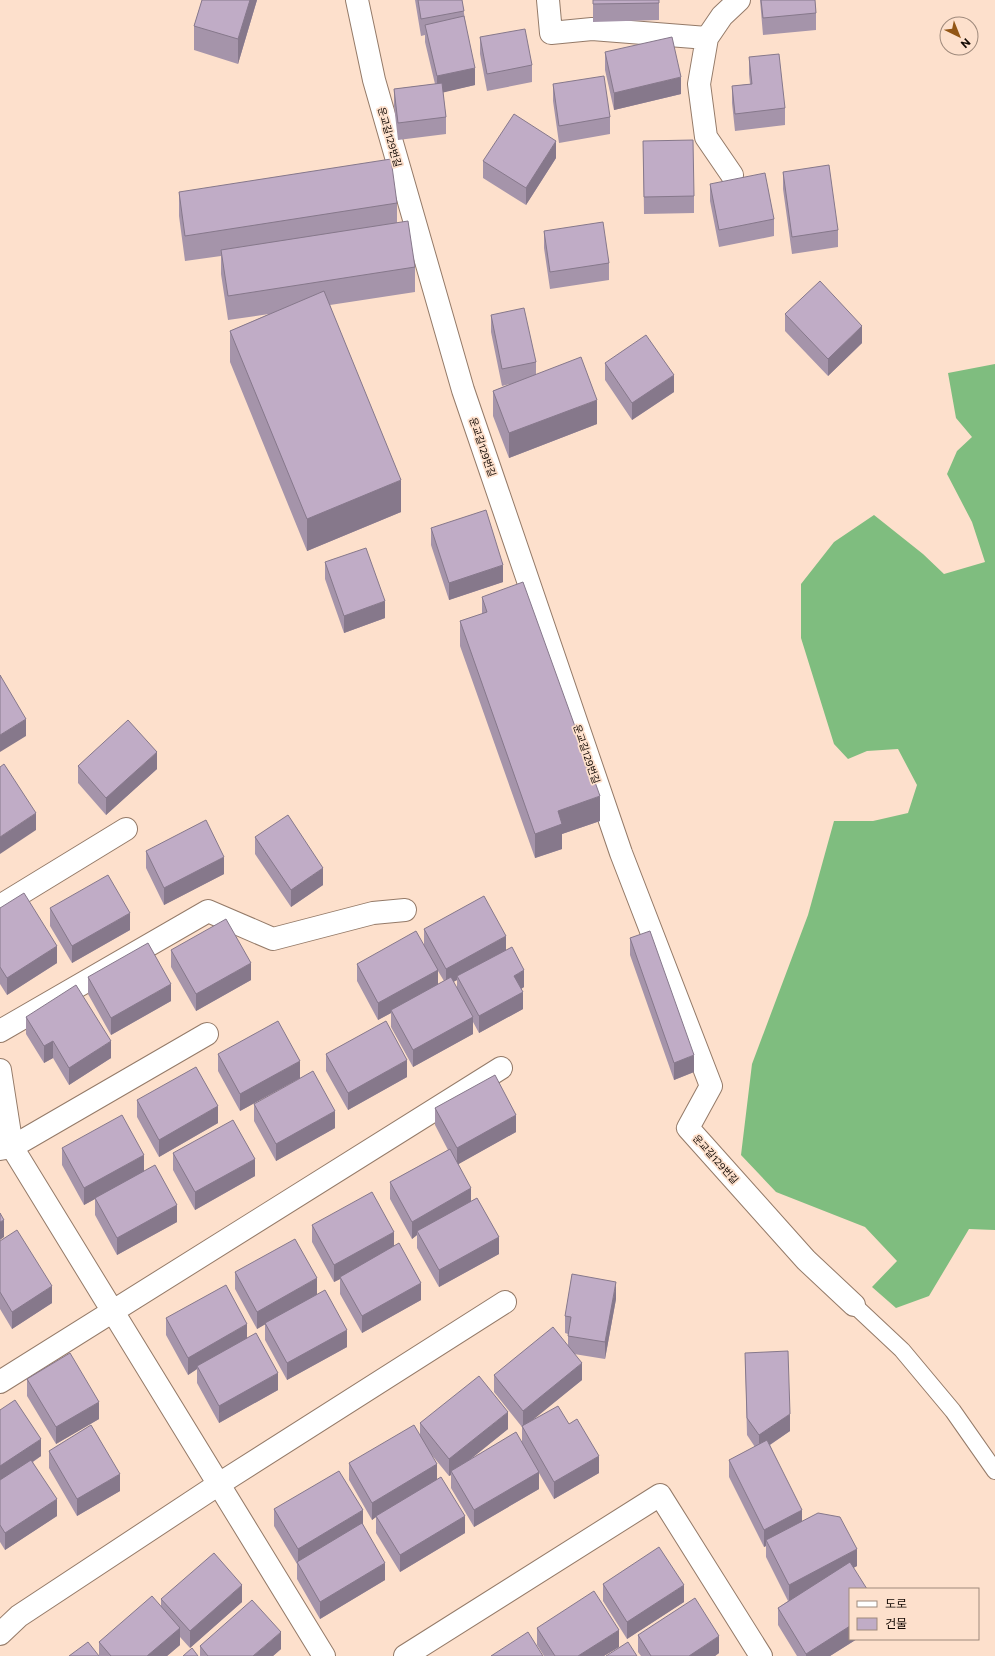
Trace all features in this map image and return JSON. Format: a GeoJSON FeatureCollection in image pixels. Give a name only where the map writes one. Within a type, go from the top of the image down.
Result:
{"type":"FeatureCollection","features":[{"type":"Feature","properties":{"kind":"street","name":"운교길129번길"},"geometry":{"type":"LineString","coordinates":[[356,0],[374,80],[464,390],[621,853],[711,1086],[688,1128],[806,1260],[854,1305]]}},
{"type":"Feature","properties":{"kind":"street"},"geometry":{"type":"LineString","coordinates":[[548,0],[551,33],[592,29],[707,38]]}},
{"type":"Feature","properties":{"kind":"street"},"geometry":{"type":"LineString","coordinates":[[732,175],[706,137],[699,84],[707,38],[722,16],[739,0]]}},
{"type":"Feature","properties":{"kind":"street"},"geometry":{"type":"LineString","coordinates":[[0,906],[126,829]]}},
{"type":"Feature","properties":{"kind":"street"},"geometry":{"type":"LineString","coordinates":[[0,1030],[208,911],[273,939],[373,913],[406,910]]}},
{"type":"Feature","properties":{"kind":"street"},"geometry":{"type":"LineString","coordinates":[[6,1148],[207,1034]]}},
{"type":"Feature","properties":{"kind":"street"},"geometry":{"type":"LineString","coordinates":[[0,1382],[500,1068]]}},
{"type":"Feature","properties":{"kind":"street"},"geometry":{"type":"LineString","coordinates":[[0,1070],[6,1148],[113,1311],[324,1656]]}},
{"type":"Feature","properties":{"kind":"street"},"geometry":{"type":"LineString","coordinates":[[0,1634],[19,1616],[219,1484],[505,1302]]}},
{"type":"Feature","properties":{"kind":"street"},"geometry":{"type":"LineString","coordinates":[[405,1656],[660,1495],[761,1656]]}},
{"type":"Feature","properties":{"kind":"lane","name":"운교길129번길"},"geometry":{"type":"LineString","coordinates":[[854,1305],[902,1350],[952,1410],[995,1471]]}},
{"type":"Feature","properties":{"kind":"green space"},"geometry":{"type":"Polygon","coordinates":[[[995,364],[995,1230],[969,1229],[929,1296],[896,1308],[872,1287],[897,1261],[865,1227],[776,1192],[741,1155],[752,1064],[808,915],[834,821],[873,821],[908,813],[917,785],[898,749],[867,751],[848,759],[834,744],[801,638],[801,584],[834,542],[874,515],[923,554],[944,574],[985,562],[972,522],[947,474],[957,451],[972,437],[956,418],[948,373],[995,364]]]}},
{"type":"Feature","properties":{"kind":"building"},"geometry":{"type":"Polygon","coordinates":[[[202,0],[250,0],[238,39],[194,26],[202,0]]]}},
{"type":"Feature","properties":{"kind":"building"},"geometry":{"type":"Polygon","coordinates":[[[418,0],[462,0],[464,11],[421,19],[418,0]]]}},
{"type":"Feature","properties":{"kind":"building"},"geometry":{"type":"Polygon","coordinates":[[[593,0],[659,0],[659,3],[593,4],[593,0]]]}},
{"type":"Feature","properties":{"kind":"building"},"geometry":{"type":"Polygon","coordinates":[[[761,0],[815,0],[816,13],[763,18],[761,0]]]}},
{"type":"Feature","properties":{"kind":"building"},"geometry":{"type":"Polygon","coordinates":[[[464,16],[475,68],[437,76],[425,25],[464,16]]]}},
{"type":"Feature","properties":{"kind":"building"},"geometry":{"type":"Polygon","coordinates":[[[525,29],[532,65],[487,74],[480,37],[525,29]]]}},
{"type":"Feature","properties":{"kind":"building"},"geometry":{"type":"Polygon","coordinates":[[[672,37],[681,77],[614,93],[605,52],[672,37]]]}},
{"type":"Feature","properties":{"kind":"building"},"geometry":{"type":"Polygon","coordinates":[[[779,54],[785,108],[735,114],[732,86],[752,84],[749,57],[779,54]]]}},
{"type":"Feature","properties":{"kind":"building"},"geometry":{"type":"Polygon","coordinates":[[[604,76],[610,117],[559,126],[553,84],[604,76]]]}},
{"type":"Feature","properties":{"kind":"building"},"geometry":{"type":"Polygon","coordinates":[[[442,83],[446,117],[398,123],[394,89],[442,83]]]}},
{"type":"Feature","properties":{"kind":"building"},"geometry":{"type":"Polygon","coordinates":[[[514,114],[556,141],[526,188],[483,161],[514,114]]]}},
{"type":"Feature","properties":{"kind":"building"},"geometry":{"type":"Polygon","coordinates":[[[693,140],[694,196],[644,197],[643,141],[693,140]]]}},
{"type":"Feature","properties":{"kind":"building"},"geometry":{"type":"Polygon","coordinates":[[[391,159],[397,203],[185,236],[179,192],[391,159]]]}},
{"type":"Feature","properties":{"kind":"building"},"geometry":{"type":"Polygon","coordinates":[[[829,165],[838,230],[792,237],[783,172],[829,165]]]}},
{"type":"Feature","properties":{"kind":"building"},"geometry":{"type":"Polygon","coordinates":[[[765,173],[774,219],[719,230],[710,184],[765,173]]]}},
{"type":"Feature","properties":{"kind":"building"},"geometry":{"type":"Polygon","coordinates":[[[408,221],[415,267],[228,296],[221,250],[408,221]]]}},
{"type":"Feature","properties":{"kind":"building"},"geometry":{"type":"Polygon","coordinates":[[[603,222],[609,263],[550,272],[544,231],[603,222]]]}},
{"type":"Feature","properties":{"kind":"building"},"geometry":{"type":"Polygon","coordinates":[[[820,281],[862,326],[828,359],[785,314],[820,281]]]}},
{"type":"Feature","properties":{"kind":"building"},"geometry":{"type":"Polygon","coordinates":[[[324,291],[401,480],[307,519],[230,331],[324,291]]]}},
{"type":"Feature","properties":{"kind":"building"},"geometry":{"type":"Polygon","coordinates":[[[524,308],[536,362],[502,369],[491,315],[524,308]]]}},
{"type":"Feature","properties":{"kind":"building"},"geometry":{"type":"Polygon","coordinates":[[[646,335],[674,375],[632,403],[605,363],[646,335]]]}},
{"type":"Feature","properties":{"kind":"building"},"geometry":{"type":"Polygon","coordinates":[[[581,357],[597,400],[509,433],[493,391],[581,357]]]}},
{"type":"Feature","properties":{"kind":"building"},"geometry":{"type":"Polygon","coordinates":[[[486,510],[503,565],[449,583],[431,528],[486,510]]]}},
{"type":"Feature","properties":{"kind":"building"},"geometry":{"type":"Polygon","coordinates":[[[366,548],[385,601],[344,616],[325,562],[366,548]]]}},
{"type":"Feature","properties":{"kind":"building"},"geometry":{"type":"Polygon","coordinates":[[[523,582],[600,796],[558,811],[562,824],[535,834],[460,621],[487,612],[482,597],[523,582]]]}},
{"type":"Feature","properties":{"kind":"building"},"geometry":{"type":"Polygon","coordinates":[[[0,675],[26,719],[0,735],[0,675]]]}},
{"type":"Feature","properties":{"kind":"building"},"geometry":{"type":"Polygon","coordinates":[[[128,720],[157,752],[106,798],[78,766],[128,720]]]}},
{"type":"Feature","properties":{"kind":"building"},"geometry":{"type":"Polygon","coordinates":[[[4,764],[36,813],[0,837],[0,767],[4,764]]]}},
{"type":"Feature","properties":{"kind":"building"},"geometry":{"type":"Polygon","coordinates":[[[288,815],[323,868],[291,890],[255,837],[288,815]]]}},
{"type":"Feature","properties":{"kind":"building"},"geometry":{"type":"Polygon","coordinates":[[[206,820],[224,857],[164,888],[146,851],[206,820]]]}},
{"type":"Feature","properties":{"kind":"building"},"geometry":{"type":"Polygon","coordinates":[[[108,875],[130,913],[72,946],[50,908],[108,875]]]}},
{"type":"Feature","properties":{"kind":"building"},"geometry":{"type":"Polygon","coordinates":[[[24,893],[57,946],[7,978],[0,967],[0,908],[24,893]]]}},
{"type":"Feature","properties":{"kind":"building"},"geometry":{"type":"Polygon","coordinates":[[[484,896],[506,936],[446,969],[424,929],[484,896]]]}},
{"type":"Feature","properties":{"kind":"building"},"geometry":{"type":"Polygon","coordinates":[[[226,919],[251,963],[196,994],[171,950],[226,919]]]}},
{"type":"Feature","properties":{"kind":"building"},"geometry":{"type":"Polygon","coordinates":[[[416,931],[438,970],[378,1003],[357,964],[416,931]]]}},
{"type":"Feature","properties":{"kind":"building"},"geometry":{"type":"Polygon","coordinates":[[[650,931],[694,1055],[674,1063],[630,938],[650,931]]]}},
{"type":"Feature","properties":{"kind":"building"},"geometry":{"type":"Polygon","coordinates":[[[148,943],[171,984],[111,1018],[88,977],[148,943]]]}},
{"type":"Feature","properties":{"kind":"building"},"geometry":{"type":"Polygon","coordinates":[[[512,947],[524,970],[514,976],[523,992],[479,1016],[457,976],[512,947]]]}},
{"type":"Feature","properties":{"kind":"building"},"geometry":{"type":"Polygon","coordinates":[[[451,977],[473,1017],[413,1050],[391,1010],[451,977]]]}},
{"type":"Feature","properties":{"kind":"building"},"geometry":{"type":"Polygon","coordinates":[[[76,985],[111,1041],[69,1068],[53,1041],[44,1046],[26,1017],[76,985]]]}},
{"type":"Feature","properties":{"kind":"building"},"geometry":{"type":"Polygon","coordinates":[[[278,1021],[300,1061],[240,1094],[218,1054],[278,1021]]]}},
{"type":"Feature","properties":{"kind":"building"},"geometry":{"type":"Polygon","coordinates":[[[386,1021],[407,1060],[348,1093],[326,1054],[386,1021]]]}},
{"type":"Feature","properties":{"kind":"building"},"geometry":{"type":"Polygon","coordinates":[[[196,1067],[218,1106],[159,1140],[137,1100],[196,1067]]]}},
{"type":"Feature","properties":{"kind":"building"},"geometry":{"type":"Polygon","coordinates":[[[313,1071],[335,1111],[276,1144],[254,1104],[313,1071]]]}},
{"type":"Feature","properties":{"kind":"building"},"geometry":{"type":"Polygon","coordinates":[[[495,1075],[516,1115],[457,1148],[435,1108],[495,1075]]]}},
{"type":"Feature","properties":{"kind":"building"},"geometry":{"type":"Polygon","coordinates":[[[122,1115],[144,1155],[84,1188],[62,1148],[122,1115]]]}},
{"type":"Feature","properties":{"kind":"building"},"geometry":{"type":"Polygon","coordinates":[[[233,1120],[255,1159],[195,1192],[173,1153],[233,1120]]]}},
{"type":"Feature","properties":{"kind":"building"},"geometry":{"type":"Polygon","coordinates":[[[450,1149],[471,1188],[412,1222],[390,1182],[450,1149]]]}},
{"type":"Feature","properties":{"kind":"building"},"geometry":{"type":"Polygon","coordinates":[[[155,1165],[177,1205],[117,1238],[95,1198],[155,1165]]]}},
{"type":"Feature","properties":{"kind":"building"},"geometry":{"type":"Polygon","coordinates":[[[372,1192],[394,1232],[334,1265],[312,1225],[372,1192]]]}},
{"type":"Feature","properties":{"kind":"building"},"geometry":{"type":"Polygon","coordinates":[[[477,1198],[499,1237],[439,1270],[417,1231],[477,1198]]]}},
{"type":"Feature","properties":{"kind":"building"},"geometry":{"type":"Polygon","coordinates":[[[0,1213],[4,1220],[0,1222],[0,1213]]]}},
{"type":"Feature","properties":{"kind":"building"},"geometry":{"type":"Polygon","coordinates":[[[17,1230],[52,1286],[12,1312],[0,1292],[0,1241],[17,1230]]]}},
{"type":"Feature","properties":{"kind":"building"},"geometry":{"type":"Polygon","coordinates":[[[295,1239],[317,1278],[257,1312],[235,1272],[295,1239]]]}},
{"type":"Feature","properties":{"kind":"building"},"geometry":{"type":"Polygon","coordinates":[[[399,1243],[421,1283],[362,1316],[340,1277],[399,1243]]]}},
{"type":"Feature","properties":{"kind":"building"},"geometry":{"type":"Polygon","coordinates":[[[572,1274],[616,1282],[605,1342],[568,1336],[571,1317],[565,1316],[572,1274]]]}},
{"type":"Feature","properties":{"kind":"building"},"geometry":{"type":"Polygon","coordinates":[[[226,1285],[247,1324],[188,1358],[166,1318],[226,1285]]]}},
{"type":"Feature","properties":{"kind":"building"},"geometry":{"type":"Polygon","coordinates":[[[325,1290],[347,1330],[287,1363],[265,1323],[325,1290]]]}},
{"type":"Feature","properties":{"kind":"building"},"geometry":{"type":"Polygon","coordinates":[[[553,1327],[582,1363],[523,1411],[494,1375],[553,1327]]]}},
{"type":"Feature","properties":{"kind":"building"},"geometry":{"type":"Polygon","coordinates":[[[256,1333],[278,1373],[219,1406],[197,1366],[256,1333]]]}},
{"type":"Feature","properties":{"kind":"building"},"geometry":{"type":"Polygon","coordinates":[[[788,1351],[790,1414],[759,1435],[747,1418],[745,1353],[788,1351]]]}},
{"type":"Feature","properties":{"kind":"building"},"geometry":{"type":"Polygon","coordinates":[[[70,1353],[99,1402],[56,1427],[27,1379],[70,1353]]]}},
{"type":"Feature","properties":{"kind":"building"},"geometry":{"type":"Polygon","coordinates":[[[479,1376],[508,1412],[449,1459],[420,1423],[479,1376]]]}},
{"type":"Feature","properties":{"kind":"building"},"geometry":{"type":"Polygon","coordinates":[[[15,1400],[41,1439],[0,1466],[0,1410],[15,1400]]]}},
{"type":"Feature","properties":{"kind":"building"},"geometry":{"type":"Polygon","coordinates":[[[558,1406],[569,1424],[577,1419],[599,1456],[554,1482],[522,1426],[558,1406]]]}},
{"type":"Feature","properties":{"kind":"building"},"geometry":{"type":"Polygon","coordinates":[[[91,1425],[120,1474],[77,1499],[49,1451],[91,1425]]]}},
{"type":"Feature","properties":{"kind":"building"},"geometry":{"type":"Polygon","coordinates":[[[414,1425],[437,1464],[372,1503],[349,1463],[414,1425]]]}},
{"type":"Feature","properties":{"kind":"building"},"geometry":{"type":"Polygon","coordinates":[[[516,1432],[539,1472],[474,1510],[451,1471],[516,1432]]]}},
{"type":"Feature","properties":{"kind":"building"},"geometry":{"type":"Polygon","coordinates":[[[767,1440],[802,1510],[764,1530],[729,1460],[767,1440]]]}},
{"type":"Feature","properties":{"kind":"building"},"geometry":{"type":"Polygon","coordinates":[[[31,1460],[57,1499],[5,1533],[0,1525],[0,1480],[31,1460]]]}},
{"type":"Feature","properties":{"kind":"building"},"geometry":{"type":"Polygon","coordinates":[[[339,1471],[363,1510],[298,1549],[274,1509],[339,1471]]]}},
{"type":"Feature","properties":{"kind":"building"},"geometry":{"type":"Polygon","coordinates":[[[441,1477],[465,1516],[400,1555],[376,1516],[441,1477]]]}},
{"type":"Feature","properties":{"kind":"building"},"geometry":{"type":"Polygon","coordinates":[[[818,1513],[840,1517],[857,1549],[789,1585],[766,1540],[818,1513]]]}},
{"type":"Feature","properties":{"kind":"building"},"geometry":{"type":"Polygon","coordinates":[[[362,1523],[385,1563],[320,1602],[297,1562],[362,1523]]]}},
{"type":"Feature","properties":{"kind":"building"},"geometry":{"type":"Polygon","coordinates":[[[659,1547],[684,1585],[627,1622],[603,1584],[659,1547]]]}},
{"type":"Feature","properties":{"kind":"building"},"geometry":{"type":"Polygon","coordinates":[[[214,1553],[242,1585],[190,1631],[161,1599],[214,1553]]]}},
{"type":"Feature","properties":{"kind":"building"},"geometry":{"type":"Polygon","coordinates":[[[850,1562],[866,1588],[849,1588],[849,1627],[806,1654],[778,1608],[850,1562]]]}},
{"type":"Feature","properties":{"kind":"building"},"geometry":{"type":"Polygon","coordinates":[[[594,1591],[619,1630],[578,1656],[555,1656],[537,1628],[594,1591]]]}},
{"type":"Feature","properties":{"kind":"building"},"geometry":{"type":"Polygon","coordinates":[[[152,1596],[180,1628],[147,1656],[111,1656],[99,1642],[152,1596]]]}},
{"type":"Feature","properties":{"kind":"building"},"geometry":{"type":"Polygon","coordinates":[[[695,1598],[719,1636],[689,1656],[651,1656],[638,1635],[695,1598]]]}},
{"type":"Feature","properties":{"kind":"building"},"geometry":{"type":"Polygon","coordinates":[[[252,1600],[281,1632],[253,1656],[208,1656],[200,1646],[252,1600]]]}},
{"type":"Feature","properties":{"kind":"building"},"geometry":{"type":"Polygon","coordinates":[[[528,1632],[543,1656],[491,1656],[528,1632]]]}},
{"type":"Feature","properties":{"kind":"building"},"geometry":{"type":"Polygon","coordinates":[[[88,1642],[99,1656],[69,1656],[88,1642]]]}},
{"type":"Feature","properties":{"kind":"building"},"geometry":{"type":"Polygon","coordinates":[[[628,1642],[637,1656],[606,1656],[628,1642]]]}},
{"type":"Feature","properties":{"kind":"building"},"geometry":{"type":"Polygon","coordinates":[[[192,1648],[198,1656],[183,1656],[192,1648]]]}}]}
